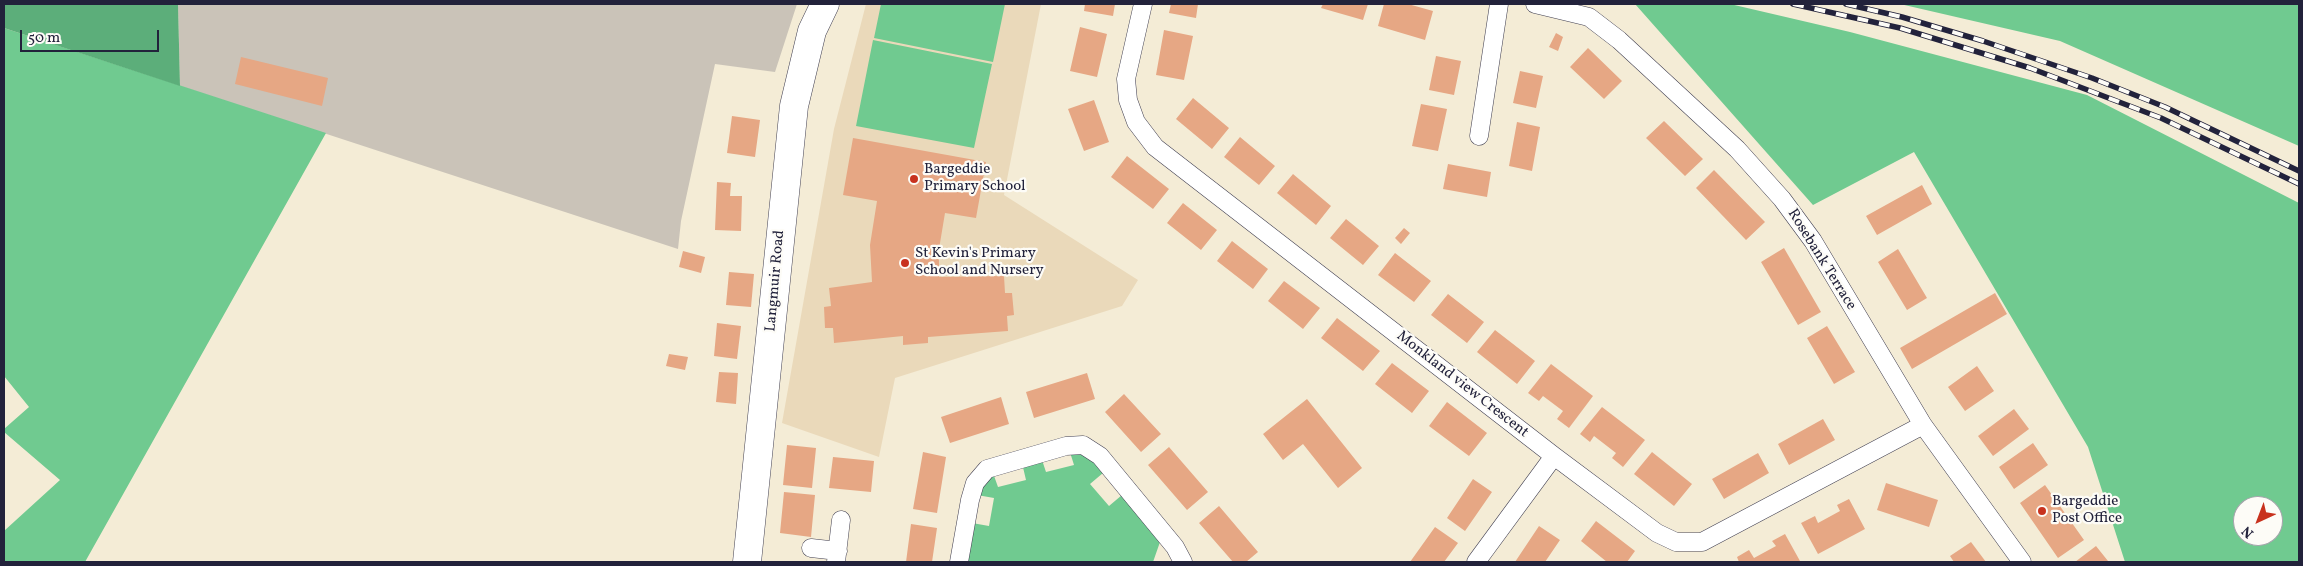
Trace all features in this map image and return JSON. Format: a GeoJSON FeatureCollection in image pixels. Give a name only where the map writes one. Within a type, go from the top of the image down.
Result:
{"type":"FeatureCollection","features":[{"type":"Feature","properties":{"kind":"main road","name":"Langmuir Road"},"geometry":{"type":"LineString","coordinates":[[747,562],[794,106],[812,31],[825,4]]}},
{"type":"Feature","properties":{"kind":"street","name":"Monkland view Crescent"},"geometry":{"type":"LineString","coordinates":[[1143,4],[1126,79],[1128,100],[1136,122],[1155,147],[1554,456],[1657,533],[1676,542],[1702,542],[1923,425]]}},
{"type":"Feature","properties":{"kind":"street"},"geometry":{"type":"LineString","coordinates":[[1479,136],[1499,4]]}},
{"type":"Feature","properties":{"kind":"street","name":"Rosebank Terrace"},"geometry":{"type":"LineString","coordinates":[[1535,4],[1590,10],[1737,149],[1782,199],[1813,242],[1923,425],[2022,562]]}},
{"type":"Feature","properties":{"kind":"street"},"geometry":{"type":"LineString","coordinates":[[959,562],[972,491],[975,483],[987,469],[1066,446],[1083,445],[1100,456],[1175,547],[1183,562]]}},
{"type":"Feature","properties":{"kind":"street"},"geometry":{"type":"LineString","coordinates":[[1476,562],[1554,456]]}},
{"type":"Feature","properties":{"kind":"street"},"geometry":{"type":"LineString","coordinates":[[811,548],[837,557],[841,520]]}},
{"type":"Feature","properties":{"kind":"shaded area"},"geometry":{"type":"Polygon","coordinates":[[[178,4],[797,4],[775,72],[715,64],[681,221],[678,249],[180,86],[178,4]]]}},
{"type":"Feature","properties":{"kind":"shaded area"},"geometry":{"type":"Polygon","coordinates":[[[866,4],[1041,4],[1004,195],[1138,280],[1122,306],[895,378],[879,457],[782,423],[834,129],[866,4]]]}},
{"type":"Feature","properties":{"kind":"green space"},"geometry":{"type":"Polygon","coordinates":[[[4,4],[178,4],[180,86],[4,28],[4,4]]]}},
{"type":"Feature","properties":{"kind":"green space"},"geometry":{"type":"Polygon","coordinates":[[[881,4],[1005,4],[993,62],[874,38],[881,4]]]}},
{"type":"Feature","properties":{"kind":"green space"},"geometry":{"type":"Polygon","coordinates":[[[1635,4],[1730,4],[1850,32],[2087,95],[2299,203],[2299,562],[2125,562],[2088,447],[1914,152],[1813,205],[1635,4]]]}},
{"type":"Feature","properties":{"kind":"green space"},"geometry":{"type":"Polygon","coordinates":[[[1900,4],[2299,4],[2299,146],[2060,41],[1900,4]]]}},
{"type":"Feature","properties":{"kind":"green space"},"geometry":{"type":"Polygon","coordinates":[[[4,28],[326,133],[85,562],[4,562],[4,531],[60,480],[4,432],[4,429],[29,407],[4,376],[4,28]]]}},
{"type":"Feature","properties":{"kind":"green space"},"geometry":{"type":"Polygon","coordinates":[[[873,40],[992,64],[974,148],[856,126],[873,40]]]}},
{"type":"Feature","properties":{"kind":"green space"},"geometry":{"type":"Polygon","coordinates":[[[1080,448],[1103,473],[1090,484],[1109,506],[1122,495],[1160,542],[1153,562],[967,562],[972,523],[989,526],[994,498],[977,495],[993,473],[998,487],[1026,480],[1022,463],[1041,457],[1046,472],[1074,465],[1069,449],[1080,448]]]}},
{"type":"Feature","properties":{"kind":"building"},"geometry":{"type":"Polygon","coordinates":[[[1085,4],[1115,4],[1113,16],[1084,11],[1085,4]]]}},
{"type":"Feature","properties":{"kind":"building"},"geometry":{"type":"Polygon","coordinates":[[[1171,4],[1198,4],[1196,18],[1169,13],[1171,4]]]}},
{"type":"Feature","properties":{"kind":"building"},"geometry":{"type":"Polygon","coordinates":[[[1323,4],[1368,4],[1363,20],[1321,8],[1323,4]]]}},
{"type":"Feature","properties":{"kind":"building"},"geometry":{"type":"Polygon","coordinates":[[[1384,4],[1408,4],[1433,11],[1425,40],[1378,26],[1384,4]]]}},
{"type":"Feature","properties":{"kind":"building"},"geometry":{"type":"Polygon","coordinates":[[[1080,27],[1107,34],[1097,77],[1070,71],[1080,27]]]}},
{"type":"Feature","properties":{"kind":"building"},"geometry":{"type":"Polygon","coordinates":[[[1164,30],[1193,36],[1184,80],[1156,75],[1164,30]]]}},
{"type":"Feature","properties":{"kind":"building"},"geometry":{"type":"Polygon","coordinates":[[[1556,33],[1563,37],[1558,51],[1549,47],[1556,33]]]}},
{"type":"Feature","properties":{"kind":"building"},"geometry":{"type":"Polygon","coordinates":[[[1588,48],[1622,81],[1604,99],[1570,67],[1588,48]]]}},
{"type":"Feature","properties":{"kind":"building"},"geometry":{"type":"Polygon","coordinates":[[[1436,56],[1461,61],[1454,95],[1429,90],[1436,56]]]}},
{"type":"Feature","properties":{"kind":"building"},"geometry":{"type":"Polygon","coordinates":[[[241,57],[328,78],[322,106],[235,84],[241,57]]]}},
{"type":"Feature","properties":{"kind":"building"},"geometry":{"type":"Polygon","coordinates":[[[1520,71],[1543,76],[1536,108],[1513,103],[1520,71]]]}},
{"type":"Feature","properties":{"kind":"building"},"geometry":{"type":"Polygon","coordinates":[[[1193,98],[1229,128],[1212,149],[1176,119],[1193,98]]]}},
{"type":"Feature","properties":{"kind":"building"},"geometry":{"type":"Polygon","coordinates":[[[1094,100],[1109,142],[1084,151],[1068,109],[1094,100]]]}},
{"type":"Feature","properties":{"kind":"building"},"geometry":{"type":"Polygon","coordinates":[[[1421,104],[1447,109],[1438,151],[1412,146],[1421,104]]]}},
{"type":"Feature","properties":{"kind":"building"},"geometry":{"type":"Polygon","coordinates":[[[732,116],[760,120],[755,157],[727,153],[732,116]]]}},
{"type":"Feature","properties":{"kind":"building"},"geometry":{"type":"Polygon","coordinates":[[[1664,121],[1703,159],[1685,176],[1646,138],[1664,121]]]}},
{"type":"Feature","properties":{"kind":"building"},"geometry":{"type":"Polygon","coordinates":[[[1517,122],[1540,127],[1532,171],[1509,166],[1517,122]]]}},
{"type":"Feature","properties":{"kind":"building"},"geometry":{"type":"Polygon","coordinates":[[[1240,137],[1275,166],[1259,185],[1224,157],[1240,137]]]}},
{"type":"Feature","properties":{"kind":"building","name":"St Kevin's Primary School and Nursery"},"geometry":{"type":"Polygon","coordinates":[[[853,138],[986,162],[976,218],[945,213],[939,249],[939,277],[1004,276],[1005,293],[1012,293],[1014,315],[1007,316],[1008,331],[928,337],[928,343],[903,345],[903,336],[834,343],[833,328],[825,328],[824,307],[831,306],[829,288],[872,282],[870,245],[877,201],[843,195],[853,138]]]}},
{"type":"Feature","properties":{"kind":"building"},"geometry":{"type":"Polygon","coordinates":[[[1127,156],[1169,189],[1153,209],[1111,177],[1127,156]]]}},
{"type":"Feature","properties":{"kind":"building"},"geometry":{"type":"Polygon","coordinates":[[[1448,164],[1491,172],[1487,197],[1443,189],[1448,164]]]}},
{"type":"Feature","properties":{"kind":"building"},"geometry":{"type":"Polygon","coordinates":[[[1714,170],[1765,222],[1746,240],[1696,188],[1714,170]]]}},
{"type":"Feature","properties":{"kind":"building"},"geometry":{"type":"Polygon","coordinates":[[[1293,174],[1331,206],[1316,225],[1277,193],[1293,174]]]}},
{"type":"Feature","properties":{"kind":"building"},"geometry":{"type":"Polygon","coordinates":[[[717,182],[731,183],[730,196],[742,196],[741,231],[715,230],[717,182]]]}},
{"type":"Feature","properties":{"kind":"building"},"geometry":{"type":"Polygon","coordinates":[[[1922,185],[1932,204],[1877,235],[1866,216],[1922,185]]]}},
{"type":"Feature","properties":{"kind":"building"},"geometry":{"type":"Polygon","coordinates":[[[1183,203],[1217,230],[1201,250],[1167,223],[1183,203]]]}},
{"type":"Feature","properties":{"kind":"building"},"geometry":{"type":"Polygon","coordinates":[[[1346,219],[1379,246],[1363,265],[1330,238],[1346,219]]]}},
{"type":"Feature","properties":{"kind":"building"},"geometry":{"type":"Polygon","coordinates":[[[1404,228],[1410,233],[1401,244],[1395,238],[1404,228]]]}},
{"type":"Feature","properties":{"kind":"building"},"geometry":{"type":"Polygon","coordinates":[[[1232,241],[1268,269],[1253,289],[1217,261],[1232,241]]]}},
{"type":"Feature","properties":{"kind":"building"},"geometry":{"type":"Polygon","coordinates":[[[1784,248],[1821,312],[1798,325],[1761,262],[1784,248]]]}},
{"type":"Feature","properties":{"kind":"building"},"geometry":{"type":"Polygon","coordinates":[[[1898,249],[1927,298],[1907,310],[1878,262],[1898,249]]]}},
{"type":"Feature","properties":{"kind":"building"},"geometry":{"type":"Polygon","coordinates":[[[683,251],[705,257],[701,273],[679,267],[683,251]]]}},
{"type":"Feature","properties":{"kind":"building"},"geometry":{"type":"Polygon","coordinates":[[[1395,253],[1431,281],[1414,302],[1378,275],[1395,253]]]}},
{"type":"Feature","properties":{"kind":"building"},"geometry":{"type":"Polygon","coordinates":[[[729,272],[754,274],[751,307],[726,305],[729,272]]]}},
{"type":"Feature","properties":{"kind":"building"},"geometry":{"type":"Polygon","coordinates":[[[1284,281],[1320,308],[1303,329],[1268,301],[1284,281]]]}},
{"type":"Feature","properties":{"kind":"building"},"geometry":{"type":"Polygon","coordinates":[[[1995,293],[2007,314],[1912,369],[1900,348],[1995,293]]]}},
{"type":"Feature","properties":{"kind":"building"},"geometry":{"type":"Polygon","coordinates":[[[1448,294],[1484,322],[1467,343],[1431,315],[1448,294]]]}},
{"type":"Feature","properties":{"kind":"building"},"geometry":{"type":"Polygon","coordinates":[[[1337,318],[1380,351],[1363,371],[1321,338],[1337,318]]]}},
{"type":"Feature","properties":{"kind":"building"},"geometry":{"type":"Polygon","coordinates":[[[717,323],[741,326],[737,359],[714,356],[717,323]]]}},
{"type":"Feature","properties":{"kind":"building"},"geometry":{"type":"Polygon","coordinates":[[[1827,326],[1855,372],[1834,384],[1807,338],[1827,326]]]}},
{"type":"Feature","properties":{"kind":"building"},"geometry":{"type":"Polygon","coordinates":[[[1495,330],[1535,361],[1517,384],[1477,352],[1495,330]]]}},
{"type":"Feature","properties":{"kind":"building"},"geometry":{"type":"Polygon","coordinates":[[[669,354],[688,357],[685,370],[666,366],[669,354]]]}},
{"type":"Feature","properties":{"kind":"building"},"geometry":{"type":"Polygon","coordinates":[[[1392,363],[1429,391],[1412,413],[1375,384],[1392,363]]]}},
{"type":"Feature","properties":{"kind":"building"},"geometry":{"type":"Polygon","coordinates":[[[1551,364],[1593,396],[1569,428],[1557,419],[1563,411],[1543,396],[1539,401],[1528,393],[1551,364]]]}},
{"type":"Feature","properties":{"kind":"building"},"geometry":{"type":"Polygon","coordinates":[[[1977,366],[1994,391],[1965,411],[1948,387],[1977,366]]]}},
{"type":"Feature","properties":{"kind":"building"},"geometry":{"type":"Polygon","coordinates":[[[719,372],[738,373],[736,404],[716,402],[719,372]]]}},
{"type":"Feature","properties":{"kind":"building"},"geometry":{"type":"Polygon","coordinates":[[[1087,373],[1095,399],[1034,418],[1026,392],[1087,373]]]}},
{"type":"Feature","properties":{"kind":"building"},"geometry":{"type":"Polygon","coordinates":[[[1124,394],[1161,434],[1141,452],[1105,412],[1124,394]]]}},
{"type":"Feature","properties":{"kind":"building"},"geometry":{"type":"Polygon","coordinates":[[[1001,397],[1009,424],[950,443],[941,417],[1001,397]]]}},
{"type":"Feature","properties":{"kind":"building"},"geometry":{"type":"Polygon","coordinates":[[[1307,399],[1362,468],[1338,488],[1303,444],[1283,460],[1263,434],[1307,399]]]}},
{"type":"Feature","properties":{"kind":"building"},"geometry":{"type":"Polygon","coordinates":[[[1447,402],[1487,433],[1469,456],[1429,426],[1447,402]]]}},
{"type":"Feature","properties":{"kind":"building"},"geometry":{"type":"Polygon","coordinates":[[[1602,407],[1645,440],[1623,467],[1612,458],[1616,453],[1594,436],[1590,442],[1580,434],[1602,407]]]}},
{"type":"Feature","properties":{"kind":"building"},"geometry":{"type":"Polygon","coordinates":[[[2014,409],[2029,429],[1993,456],[1978,436],[2014,409]]]}},
{"type":"Feature","properties":{"kind":"building"},"geometry":{"type":"Polygon","coordinates":[[[1823,419],[1835,440],[1789,465],[1778,444],[1823,419]]]}},
{"type":"Feature","properties":{"kind":"building"},"geometry":{"type":"Polygon","coordinates":[[[2033,443],[2048,465],[2014,489],[1999,467],[2033,443]]]}},
{"type":"Feature","properties":{"kind":"building"},"geometry":{"type":"Polygon","coordinates":[[[787,445],[816,448],[812,488],[783,485],[787,445]]]}},
{"type":"Feature","properties":{"kind":"building"},"geometry":{"type":"Polygon","coordinates":[[[1169,447],[1208,492],[1187,510],[1148,465],[1169,447]]]}},
{"type":"Feature","properties":{"kind":"building"},"geometry":{"type":"Polygon","coordinates":[[[923,452],[946,457],[937,513],[913,509],[923,452]]]}},
{"type":"Feature","properties":{"kind":"building"},"geometry":{"type":"Polygon","coordinates":[[[1652,452],[1692,484],[1674,506],[1634,474],[1652,452]]]}},
{"type":"Feature","properties":{"kind":"building"},"geometry":{"type":"Polygon","coordinates":[[[1758,453],[1769,473],[1724,499],[1712,479],[1758,453]]]}},
{"type":"Feature","properties":{"kind":"building"},"geometry":{"type":"Polygon","coordinates":[[[833,457],[874,461],[871,492],[829,488],[833,457]]]}},
{"type":"Feature","properties":{"kind":"building"},"geometry":{"type":"Polygon","coordinates":[[[1473,479],[1492,492],[1465,531],[1447,518],[1473,479]]]}},
{"type":"Feature","properties":{"kind":"building"},"geometry":{"type":"Polygon","coordinates":[[[1886,483],[1938,500],[1929,527],[1877,510],[1886,483]]]}},
{"type":"Feature","properties":{"kind":"building"},"geometry":{"type":"Polygon","coordinates":[[[2045,485],[2084,540],[2058,558],[2020,503],[2045,485]]]}},
{"type":"Feature","properties":{"kind":"building"},"geometry":{"type":"Polygon","coordinates":[[[784,492],[815,495],[811,537],[780,533],[784,492]]]}},
{"type":"Feature","properties":{"kind":"building"},"geometry":{"type":"Polygon","coordinates":[[[1849,499],[1865,529],[1818,554],[1801,523],[1815,516],[1818,523],[1840,511],[1837,505],[1849,499]]]}},
{"type":"Feature","properties":{"kind":"building"},"geometry":{"type":"Polygon","coordinates":[[[1219,506],[1258,552],[1246,562],[1233,562],[1199,523],[1219,506]]]}},
{"type":"Feature","properties":{"kind":"building"},"geometry":{"type":"Polygon","coordinates":[[[1596,521],[1635,551],[1627,562],[1607,562],[1581,541],[1596,521]]]}},
{"type":"Feature","properties":{"kind":"building"},"geometry":{"type":"Polygon","coordinates":[[[911,524],[937,528],[932,562],[906,562],[911,524]]]}},
{"type":"Feature","properties":{"kind":"building"},"geometry":{"type":"Polygon","coordinates":[[[1539,526],[1560,540],[1545,562],[1515,562],[1539,526]]]}},
{"type":"Feature","properties":{"kind":"building"},"geometry":{"type":"Polygon","coordinates":[[[1435,527],[1458,543],[1444,562],[1410,562],[1435,527]]]}},
{"type":"Feature","properties":{"kind":"building"},"geometry":{"type":"Polygon","coordinates":[[[1785,534],[1800,561],[1739,562],[1737,557],[1749,550],[1754,558],[1776,546],[1772,541],[1785,534]]]}},
{"type":"Feature","properties":{"kind":"building"},"geometry":{"type":"Polygon","coordinates":[[[1971,542],[1986,562],[1954,562],[1950,556],[1971,542]]]}},
{"type":"Feature","properties":{"kind":"building"},"geometry":{"type":"Polygon","coordinates":[[[2096,546],[2108,561],[2075,562],[2096,546]]]}},
{"type":"Feature","properties":{"kind":"railway"},"geometry":{"type":"LineString","coordinates":[[1793,4],[1900,28],[2030,68],[2161,118],[2299,184]]}},
{"type":"Feature","properties":{"kind":"railway"},"geometry":{"type":"LineString","coordinates":[[1846,4],[1902,17],[1983,41],[2092,78],[2165,107],[2299,171]]}},
{"type":"Feature","properties":{"kind":"place","name":"Bargeddie Primary School"},"geometry":{"type":"Point","coordinates":[914,179]}},
{"type":"Feature","properties":{"kind":"place","name":"St Kevin's Primary School and Nursery"},"geometry":{"type":"Point","coordinates":[905,263]}},
{"type":"Feature","properties":{"kind":"place","name":"Bargeddie Post Office"},"geometry":{"type":"Point","coordinates":[2042,511]}}]}
